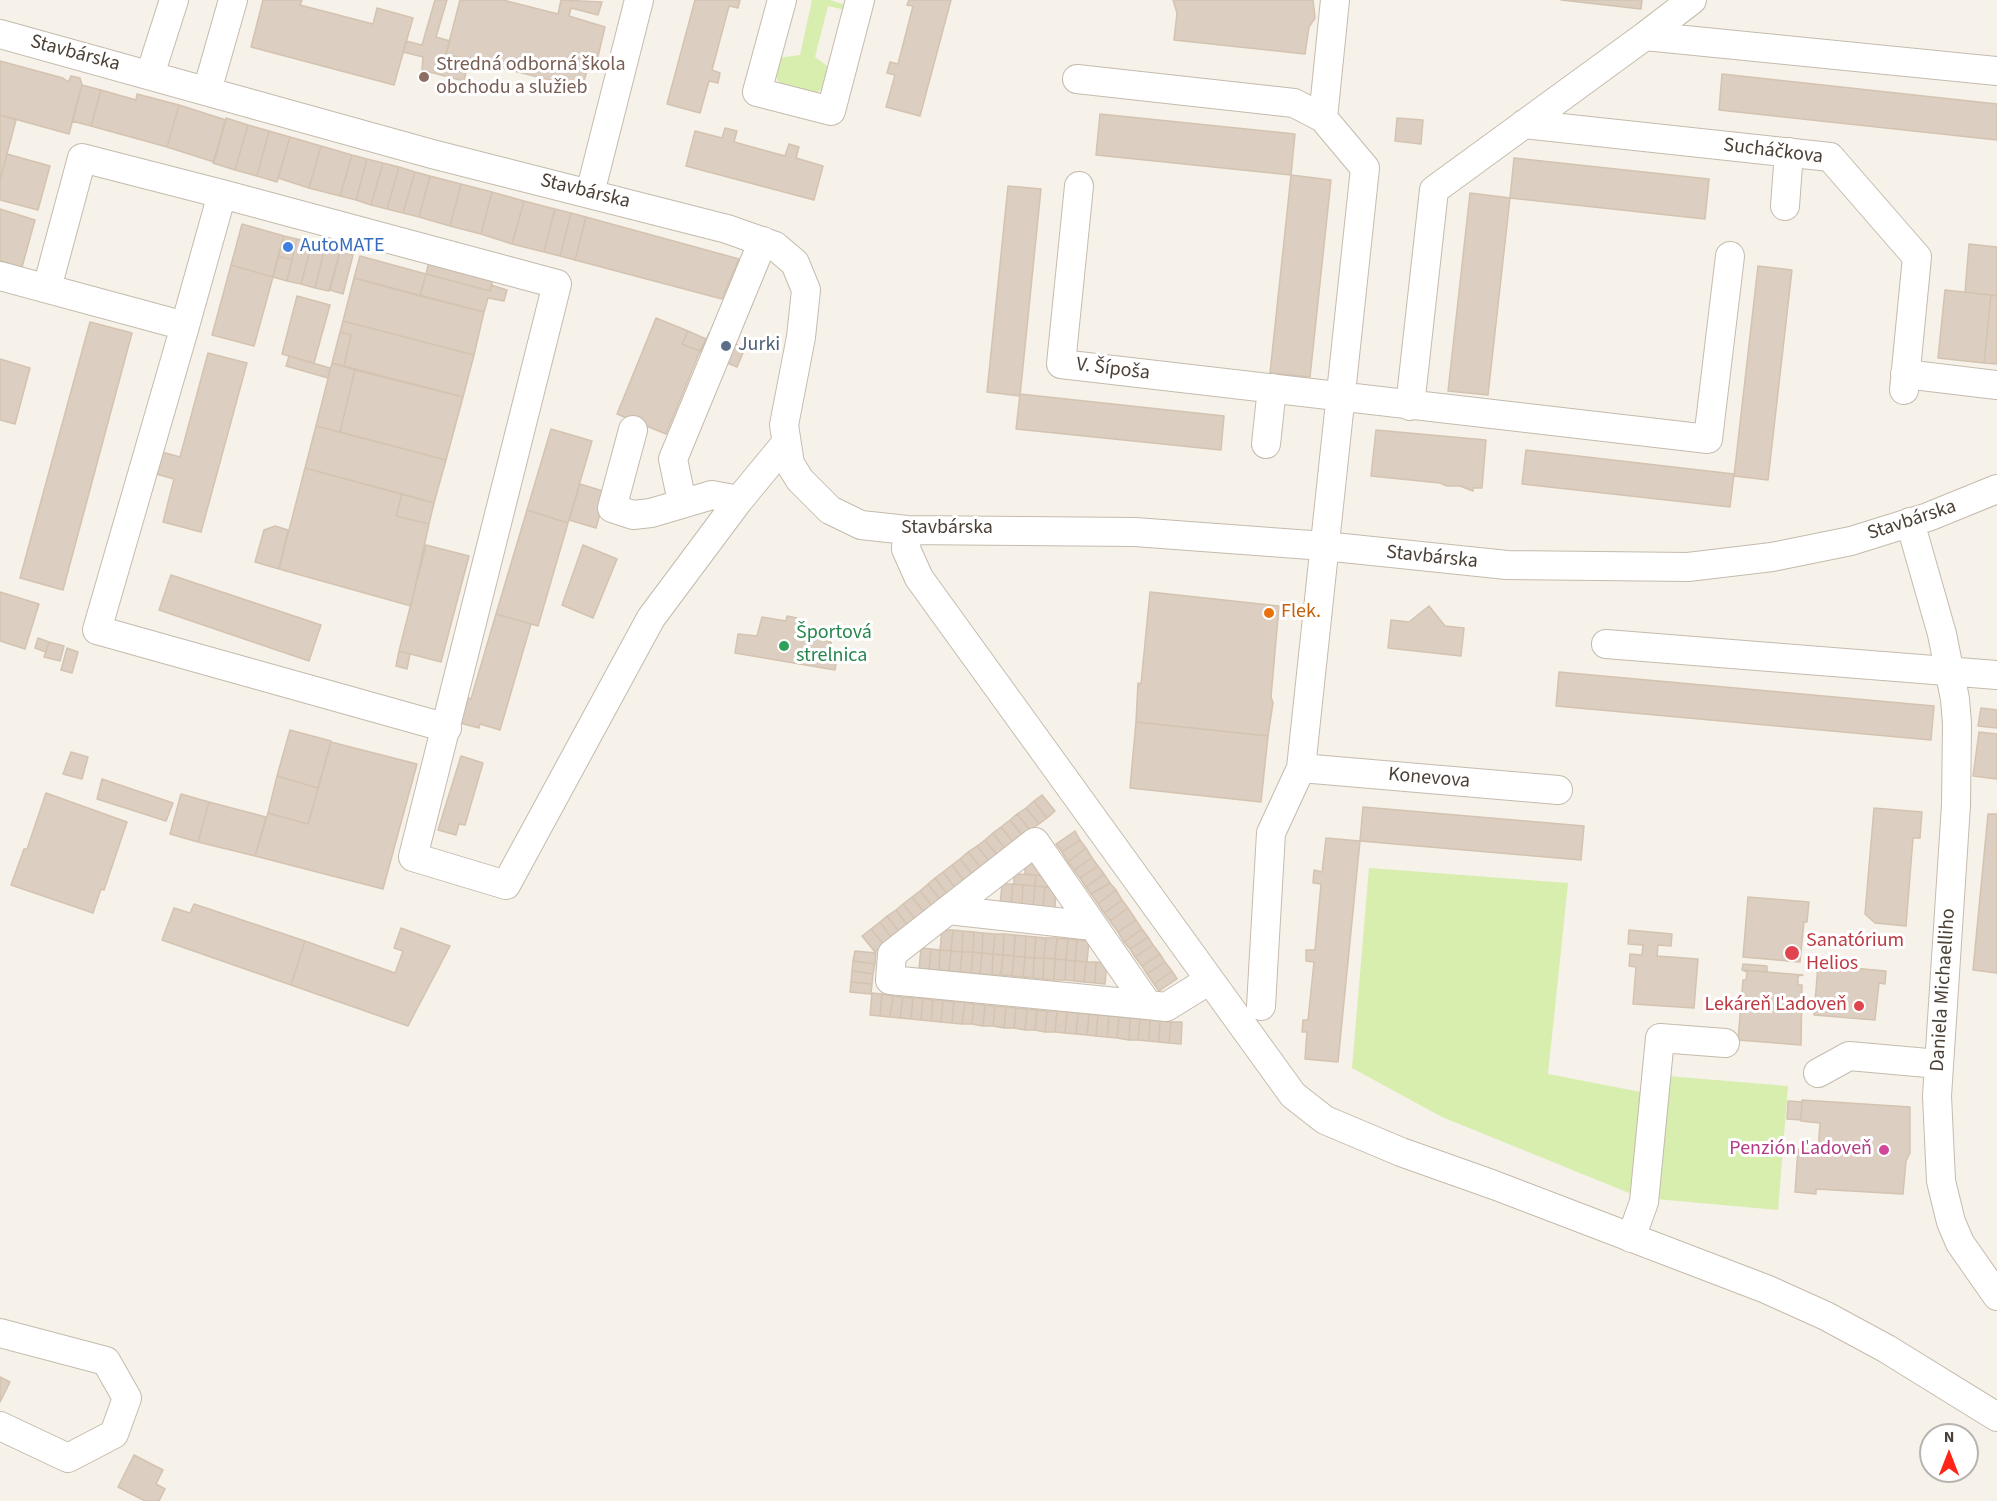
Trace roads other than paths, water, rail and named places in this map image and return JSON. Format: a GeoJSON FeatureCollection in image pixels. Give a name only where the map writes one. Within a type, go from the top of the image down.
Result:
{"type":"FeatureCollection","features":[{"type":"Feature","properties":{"kind":"street"},"geometry":{"type":"LineString","coordinates":[[150,75],[174,0]]}},
{"type":"Feature","properties":{"kind":"street"},"geometry":{"type":"LineString","coordinates":[[207,91],[233,0]]}},
{"type":"Feature","properties":{"kind":"street"},"geometry":{"type":"LineString","coordinates":[[590,193],[639,0]]}},
{"type":"Feature","properties":{"kind":"street"},"geometry":{"type":"LineString","coordinates":[[782,0],[757,92],[831,111],[860,0]]}},
{"type":"Feature","properties":{"kind":"street"},"geometry":{"type":"LineString","coordinates":[[1323,118],[1335,0]]}},
{"type":"Feature","properties":{"kind":"street"},"geometry":{"type":"LineString","coordinates":[[1410,406],[1434,190],[1645,36],[1685,3]]}},
{"type":"Feature","properties":{"kind":"street","name":"Stavbárska"},"geometry":{"type":"LineString","coordinates":[[0,34],[432,154],[590,193],[763,241],[780,250],[795,263],[806,290],[801,337],[786,411],[786,443],[790,464],[800,480],[830,510],[861,525],[907,530],[1135,532],[1324,546],[1507,565],[1688,567],[1805,551],[1878,534],[1997,489]]}},
{"type":"Feature","properties":{"kind":"street"},"geometry":{"type":"LineString","coordinates":[[1645,36],[1997,71]]}},
{"type":"Feature","properties":{"kind":"street"},"geometry":{"type":"LineString","coordinates":[[1077,79],[1294,103],[1323,118],[1365,168],[1301,768],[1272,833],[1261,1006]]}},
{"type":"Feature","properties":{"kind":"street","name":"Sucháčkova"},"geometry":{"type":"LineString","coordinates":[[1524,124],[1830,157],[1917,257],[1904,382],[1997,385]]}},
{"type":"Feature","properties":{"kind":"street"},"geometry":{"type":"LineString","coordinates":[[1785,206],[1789,152]]}},
{"type":"Feature","properties":{"kind":"street"},"geometry":{"type":"LineString","coordinates":[[47,288],[82,158],[557,284],[413,857],[506,885],[651,618],[739,500],[786,443]]}},
{"type":"Feature","properties":{"kind":"street","name":"V. Šípoša"},"geometry":{"type":"LineString","coordinates":[[1078,186],[1061,364],[1342,395]]}},
{"type":"Feature","properties":{"kind":"street"},"geometry":{"type":"LineString","coordinates":[[222,194],[97,630],[447,728]]}},
{"type":"Feature","properties":{"kind":"street"},"geometry":{"type":"LineString","coordinates":[[682,502],[673,459],[763,241]]}},
{"type":"Feature","properties":{"kind":"street"},"geometry":{"type":"LineString","coordinates":[[1342,395],[1410,406],[1708,439],[1730,256]]}},
{"type":"Feature","properties":{"kind":"street"},"geometry":{"type":"LineString","coordinates":[[0,276],[185,326]]}},
{"type":"Feature","properties":{"kind":"street"},"geometry":{"type":"LineString","coordinates":[[1266,444],[1272,388]]}},
{"type":"Feature","properties":{"kind":"street"},"geometry":{"type":"LineString","coordinates":[[633,430],[612,508],[633,515],[651,513],[712,495],[739,500]]}},
{"type":"Feature","properties":{"kind":"street","name":"Daniela Michaelliho"},"geometry":{"type":"LineString","coordinates":[[1910,522],[1933,598],[1950,670],[1957,724],[1957,778],[1939,1064],[1937,1148],[1945,1201],[1960,1243],[1997,1296]]}},
{"type":"Feature","properties":{"kind":"street"},"geometry":{"type":"LineString","coordinates":[[907,530],[906,549],[919,578],[1208,981],[1293,1095],[1325,1120],[1401,1152],[1766,1289],[1826,1316],[1887,1349],[1997,1417]]}},
{"type":"Feature","properties":{"kind":"street"},"geometry":{"type":"LineString","coordinates":[[1606,644],[1997,675]]}},
{"type":"Feature","properties":{"kind":"street","name":"Konevova"},"geometry":{"type":"LineString","coordinates":[[1301,768],[1558,790]]}},
{"type":"Feature","properties":{"kind":"street"},"geometry":{"type":"LineString","coordinates":[[1148,1005],[1035,842],[892,954],[890,980],[1166,1007],[1208,981]]}},
{"type":"Feature","properties":{"kind":"street"},"geometry":{"type":"LineString","coordinates":[[948,910],[1093,926]]}},
{"type":"Feature","properties":{"kind":"street"},"geometry":{"type":"LineString","coordinates":[[1631,1238],[1644,1202],[1660,1038],[1725,1043]]}},
{"type":"Feature","properties":{"kind":"street"},"geometry":{"type":"LineString","coordinates":[[1818,1073],[1849,1056],[1939,1064]]}},
{"type":"Feature","properties":{"kind":"street"},"geometry":{"type":"LineString","coordinates":[[0,1333],[106,1361],[127,1398],[114,1434],[68,1458],[0,1426]]}},
{"type":"Feature","properties":{"kind":"place","name":"Stredná odborná škola obchodu a služieb"},"geometry":{"type":"Point","coordinates":[424,77]}},
{"type":"Feature","properties":{"kind":"place","name":"AutoMATE"},"geometry":{"type":"Point","coordinates":[288,247]}},
{"type":"Feature","properties":{"kind":"place","name":"Jurki"},"geometry":{"type":"Point","coordinates":[726,346]}},
{"type":"Feature","properties":{"kind":"place","name":"Flek."},"geometry":{"type":"Point","coordinates":[1269,613]}},
{"type":"Feature","properties":{"kind":"place","name":"Športová strelnica"},"geometry":{"type":"Point","coordinates":[784,646]}},
{"type":"Feature","properties":{"kind":"place","name":"Sanatórium Helios"},"geometry":{"type":"Point","coordinates":[1792,953]}},
{"type":"Feature","properties":{"kind":"place","name":"Lekáreň Ľadoveň"},"geometry":{"type":"Point","coordinates":[1859,1006]}},
{"type":"Feature","properties":{"kind":"place","name":"Penzión Ľadoveň"},"geometry":{"type":"Point","coordinates":[1884,1150]}}]}
